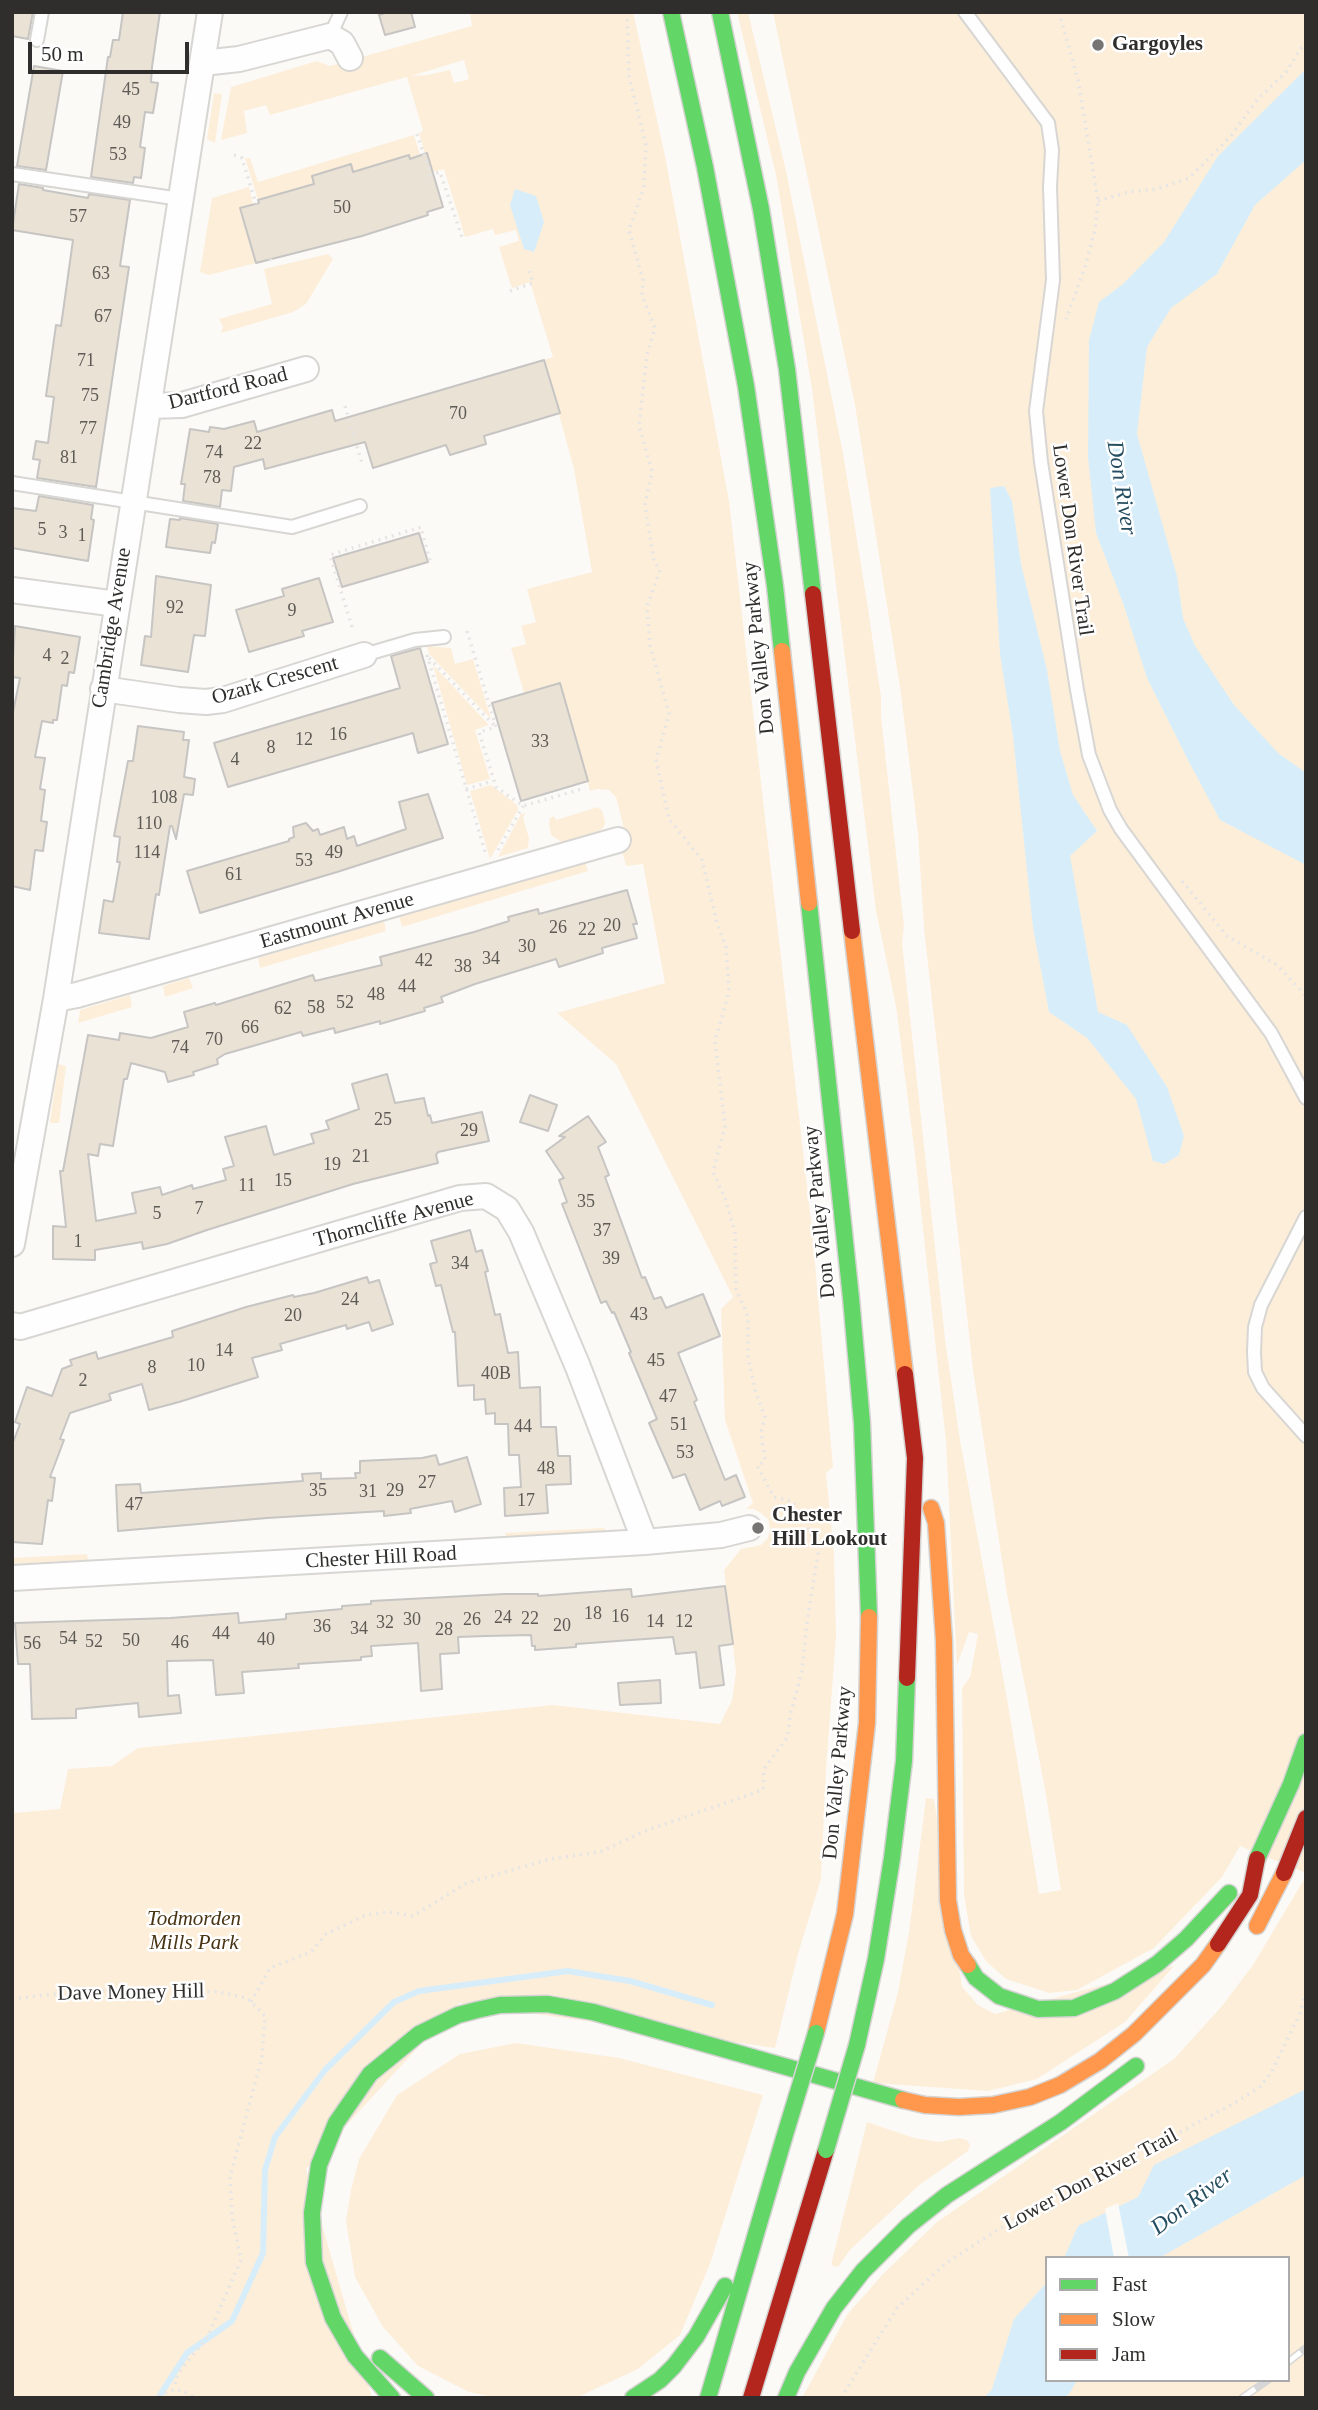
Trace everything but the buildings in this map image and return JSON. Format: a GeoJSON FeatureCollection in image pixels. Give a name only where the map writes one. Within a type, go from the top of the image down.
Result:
{"type":"FeatureCollection","features":[{"type":"Feature","properties":{"kind":"main road","name":"Don Valley Parkway"},"geometry":{"type":"LineString","coordinates":[[671,12],[705,167],[746,386],[775,586],[851,1298],[862,1423],[869,1586],[867,1723],[845,1914],[816,2033],[708,2398]]}},
{"type":"Feature","properties":{"kind":"main road"},"geometry":{"type":"LineString","coordinates":[[720,12],[761,209],[787,369],[840,842],[915,1458],[904,1761],[878,1947],[857,2045],[751,2398]]}},
{"type":"Feature","properties":{"kind":"main road"},"geometry":{"type":"LineString","coordinates":[[915,1458],[936,1522],[944,1641],[948,1900],[961,1955],[976,1978],[999,1996],[1038,2010],[1074,2008],[1088,2004],[1115,1991],[1157,1964],[1186,1940],[1220,1905],[1257,1859]]}},
{"type":"Feature","properties":{"kind":"main road"},"geometry":{"type":"LineString","coordinates":[[392,2398],[355,2356],[333,2318],[315,2269],[312,2213],[319,2165],[340,2115],[369,2074],[419,2034],[458,2015],[477,2010],[500,2005],[547,2004],[593,2012],[881,2095],[925,2105],[993,2105],[1030,2097],[1060,2085],[1100,2061],[1134,2034],[1203,1965],[1250,1895],[1257,1859],[1291,1784],[1306,1742]]}},
{"type":"Feature","properties":{"kind":"main road"},"geometry":{"type":"LineString","coordinates":[[1249,1939],[1268,1908],[1306,1818]]}},
{"type":"Feature","properties":{"kind":"main road"},"geometry":{"type":"LineString","coordinates":[[786,2398],[797,2372],[834,2308],[863,2271],[908,2226],[947,2194],[1060,2122],[1146,2059]]}},
{"type":"Feature","properties":{"kind":"main road"},"geometry":{"type":"LineString","coordinates":[[789,2087],[852,2106]]}},
{"type":"Feature","properties":{"kind":"main road"},"geometry":{"type":"LineString","coordinates":[[1059,2104],[1105,2087]]}},
{"type":"Feature","properties":{"kind":"main road"},"geometry":{"type":"LineString","coordinates":[[634,2398],[660,2380],[685,2351],[715,2305],[758,2225]]}},
{"type":"Feature","properties":{"kind":"main road"},"geometry":{"type":"LineString","coordinates":[[335,2275],[343,2297]]}},
{"type":"Feature","properties":{"kind":"main road"},"geometry":{"type":"LineString","coordinates":[[369,2345],[426,2398]]}},
{"type":"Feature","properties":{"kind":"street","name":"Cambridge Avenue"},"geometry":{"type":"LineString","coordinates":[[12,1244],[56,999],[210,12]]}},
{"type":"Feature","properties":{"kind":"street"},"geometry":{"type":"LineString","coordinates":[[203,63],[239,60],[330,36],[342,43],[350,58]]}},
{"type":"Feature","properties":{"kind":"street","name":"Dartford Road"},"geometry":{"type":"LineString","coordinates":[[149,406],[182,405],[306,369]]}},
{"type":"Feature","properties":{"kind":"street"},"geometry":{"type":"LineString","coordinates":[[12,590],[117,604]]}},
{"type":"Feature","properties":{"kind":"street","name":"Ozark Crescent"},"geometry":{"type":"LineString","coordinates":[[103,689],[179,700],[223,700],[364,655]]}},
{"type":"Feature","properties":{"kind":"street","name":"Eastmount Avenue"},"geometry":{"type":"LineString","coordinates":[[56,999],[618,840]]}},
{"type":"Feature","properties":{"kind":"street","name":"Thorncliffe Avenue"},"geometry":{"type":"LineString","coordinates":[[12,1325],[20,1327],[460,1198],[486,1196],[507,1209],[521,1232],[578,1367],[645,1542]]}},
{"type":"Feature","properties":{"kind":"street","name":"Chester Hill Road"},"geometry":{"type":"LineString","coordinates":[[12,1578],[645,1542],[721,1535],[749,1528]]}},
{"type":"Feature","properties":{"kind":"lane"},"geometry":{"type":"LineString","coordinates":[[37,40],[42,12]]}},
{"type":"Feature","properties":{"kind":"lane"},"geometry":{"type":"LineString","coordinates":[[330,36],[341,12]]}},
{"type":"Feature","properties":{"kind":"lane"},"geometry":{"type":"LineString","coordinates":[[965,12],[1048,123],[1052,150],[1050,187],[1054,280],[1036,411],[1041,462],[1089,754],[1104,797],[1121,829],[1271,1033],[1306,1098]]}},
{"type":"Feature","properties":{"kind":"lane"},"geometry":{"type":"LineString","coordinates":[[12,174],[180,199]]}},
{"type":"Feature","properties":{"kind":"lane"},"geometry":{"type":"LineString","coordinates":[[12,484],[292,527],[360,506]]}},
{"type":"Feature","properties":{"kind":"lane"},"geometry":{"type":"LineString","coordinates":[[364,655],[422,639],[444,637]]}},
{"type":"Feature","properties":{"kind":"lane"},"geometry":{"type":"LineString","coordinates":[[1306,1217],[1261,1304],[1254,1335],[1254,1362],[1258,1379],[1288,1419],[1306,1436]]}},
{"type":"Feature","properties":{"kind":"lane"},"geometry":{"type":"LineString","coordinates":[[1288,1419],[1306,1423]]}},
{"type":"Feature","properties":{"kind":"path"},"geometry":{"type":"LineString","coordinates":[[175,2389],[182,2368],[208,2339],[241,2260],[232,2216],[230,2177],[262,2057],[265,2016],[251,2002],[270,1968],[312,1952],[326,1934],[366,1915],[388,1912],[413,1916],[467,1883],[550,1859],[600,1852],[645,1831],[763,1790],[765,1769],[788,1736],[790,1716],[802,1671],[819,1548],[792,1501],[775,1497],[757,1466],[765,1461],[761,1432],[765,1417],[755,1394],[748,1358],[748,1317],[736,1289],[735,1232],[725,1198],[713,1172],[725,1126],[715,1041],[729,992],[726,947],[717,923],[702,860],[669,819],[656,760],[669,714],[650,645],[647,607],[660,570],[654,562],[645,505],[652,471],[639,426],[647,354],[655,328],[642,295],[643,279],[629,230],[644,187],[646,145],[629,76],[627,12]]}},
{"type":"Feature","properties":{"kind":"path"},"geometry":{"type":"LineString","coordinates":[[1059,12],[1078,80],[1098,201],[1095,230],[1085,267],[1066,319]]}},
{"type":"Feature","properties":{"kind":"path"},"geometry":{"type":"LineString","coordinates":[[1098,201],[1128,192],[1157,189],[1189,178],[1231,136],[1257,100],[1287,71],[1306,44]]}},
{"type":"Feature","properties":{"kind":"path"},"geometry":{"type":"LineString","coordinates":[[417,134],[430,174],[440,172],[463,240]]}},
{"type":"Feature","properties":{"kind":"path"},"geometry":{"type":"LineString","coordinates":[[234,155],[242,158],[256,204]]}},
{"type":"Feature","properties":{"kind":"path"},"geometry":{"type":"LineString","coordinates":[[270,259],[273,265]]}},
{"type":"Feature","properties":{"kind":"path"},"geometry":{"type":"LineString","coordinates":[[510,291],[533,283],[528,267]]}},
{"type":"Feature","properties":{"kind":"path"},"geometry":{"type":"LineString","coordinates":[[345,406],[362,463]]}},
{"type":"Feature","properties":{"kind":"path"},"geometry":{"type":"LineString","coordinates":[[352,627],[330,555],[421,527],[430,561]]}},
{"type":"Feature","properties":{"kind":"path"},"geometry":{"type":"LineString","coordinates":[[467,631],[496,727]]}},
{"type":"Feature","properties":{"kind":"path"},"geometry":{"type":"LineString","coordinates":[[422,639],[488,863]]}},
{"type":"Feature","properties":{"kind":"path"},"geometry":{"type":"LineString","coordinates":[[427,656],[496,727]]}},
{"type":"Feature","properties":{"kind":"path"},"geometry":{"type":"LineString","coordinates":[[496,727],[479,732],[493,781],[496,787],[523,806]]}},
{"type":"Feature","properties":{"kind":"path"},"geometry":{"type":"LineString","coordinates":[[466,789],[493,781]]}},
{"type":"Feature","properties":{"kind":"path"},"geometry":{"type":"LineString","coordinates":[[494,856],[523,806],[585,788]]}},
{"type":"Feature","properties":{"kind":"path"},"geometry":{"type":"LineString","coordinates":[[1178,876],[1227,937],[1277,965],[1306,996]]}},
{"type":"Feature","properties":{"kind":"path","name":"Dave Money Hill"},"geometry":{"type":"LineString","coordinates":[[12,1999],[64,1993],[153,1989],[219,1992],[247,1998],[251,2002]]}},
{"type":"Feature","properties":{"kind":"path","name":"Lower Don River Trail"},"geometry":{"type":"LineString","coordinates":[[841,2398],[897,2308],[946,2263],[1042,2201],[1117,2166],[1255,2091],[1272,2071],[1299,2015],[1306,1993]]}},
{"type":"Feature","properties":{"kind":"path"},"geometry":{"type":"LineString","coordinates":[[152,2398],[175,2389],[190,2393],[194,2398]]}},
{"type":"Feature","properties":{"kind":"green space","name":"Todmorden Mills Park"},"geometry":{"type":"Polygon","coordinates":[[[470,12],[633,12],[665,156],[729,501],[812,1230],[833,1467],[826,1473],[834,1554],[836,1636],[821,1879],[798,1954],[775,2048],[459,2003],[306,2169],[372,2398],[12,2398],[12,1813],[60,1809],[68,1769],[112,1766],[138,1748],[553,1705],[720,1724],[732,1700],[736,1672],[724,1570],[741,1549],[761,1545],[768,1538],[770,1528],[768,1519],[761,1513],[746,1509],[753,1503],[725,1420],[721,1309],[733,1297],[616,1064],[557,1013],[665,983],[643,864],[626,866],[622,851],[629,849],[616,797],[609,790],[590,791],[560,683],[524,693],[511,648],[526,644],[521,626],[536,622],[527,589],[592,572],[574,469],[544,360],[553,357],[530,282],[513,288],[511,286],[499,247],[519,241],[516,230],[495,235],[493,229],[465,237],[444,169],[433,172],[427,153],[425,154],[419,133],[423,131],[407,77],[270,115],[266,105],[244,111],[247,133],[221,140],[231,87],[317,61],[330,66],[472,26],[470,12]],[[464,60],[411,76],[450,70],[454,83],[469,79],[464,60]]]}},
{"type":"Feature","properties":{"kind":"green space"},"geometry":{"type":"Polygon","coordinates":[[[737,12],[748,12],[786,171],[843,453],[867,602],[881,697],[904,926],[902,943],[945,1339],[1039,1894],[1061,1890],[1045,1789],[1007,1594],[973,1370],[924,928],[918,833],[900,687],[855,405],[773,12],[1306,12],[1306,1873],[1240,1846],[1222,1877],[1154,1948],[1077,1990],[1049,1993],[1006,1979],[986,1961],[971,1936],[964,1895],[962,1688],[970,1677],[978,1634],[969,1632],[957,1665],[946,1442],[896,1006],[876,911],[812,389],[776,175],[737,12]]]}},
{"type":"Feature","properties":{"kind":"green space"},"geometry":{"type":"Polygon","coordinates":[[[214,93],[222,94],[215,143],[207,139],[214,93]]]}},
{"type":"Feature","properties":{"kind":"green space"},"geometry":{"type":"Polygon","coordinates":[[[414,135],[420,155],[354,175],[351,165],[312,176],[315,186],[258,200],[245,158],[250,158],[258,182],[414,135]]]}},
{"type":"Feature","properties":{"kind":"green space"},"geometry":{"type":"Polygon","coordinates":[[[249,187],[253,204],[240,209],[256,263],[209,275],[200,272],[212,198],[249,187]]]}},
{"type":"Feature","properties":{"kind":"green space"},"geometry":{"type":"Polygon","coordinates":[[[328,254],[333,259],[306,304],[293,312],[221,333],[223,327],[219,319],[272,304],[264,269],[328,254]]]}},
{"type":"Feature","properties":{"kind":"green space"},"geometry":{"type":"Polygon","coordinates":[[[427,646],[451,648],[455,664],[473,659],[491,719],[429,654],[427,646]]]}},
{"type":"Feature","properties":{"kind":"green space"},"geometry":{"type":"Polygon","coordinates":[[[433,665],[489,725],[475,730],[490,779],[467,785],[433,665]]]}},
{"type":"Feature","properties":{"kind":"green space"},"geometry":{"type":"Polygon","coordinates":[[[491,785],[517,805],[518,810],[490,859],[470,791],[491,785]]]}},
{"type":"Feature","properties":{"kind":"green space"},"geometry":{"type":"Polygon","coordinates":[[[598,807],[605,821],[604,827],[596,834],[563,843],[551,835],[550,818],[554,816],[556,820],[598,807]]]}},
{"type":"Feature","properties":{"kind":"green space"},"geometry":{"type":"Polygon","coordinates":[[[525,813],[523,818],[529,838],[528,848],[498,857],[521,814],[525,813]]]}},
{"type":"Feature","properties":{"kind":"green space"},"geometry":{"type":"Polygon","coordinates":[[[585,862],[588,871],[402,927],[399,916],[585,862]]]}},
{"type":"Feature","properties":{"kind":"green space"},"geometry":{"type":"Polygon","coordinates":[[[384,921],[386,931],[260,968],[258,958],[384,921]]]}},
{"type":"Feature","properties":{"kind":"green space"},"geometry":{"type":"Polygon","coordinates":[[[189,978],[193,988],[165,997],[163,986],[189,978]]]}},
{"type":"Feature","properties":{"kind":"green space"},"geometry":{"type":"Polygon","coordinates":[[[130,995],[132,1007],[78,1023],[80,1010],[130,995]]]}},
{"type":"Feature","properties":{"kind":"green space"},"geometry":{"type":"Polygon","coordinates":[[[58,1064],[66,1066],[59,1123],[50,1123],[58,1064]]]}},
{"type":"Feature","properties":{"kind":"green space"},"geometry":{"type":"Polygon","coordinates":[[[604,1528],[606,1531],[602,1533],[507,1539],[505,1533],[604,1528]]]}},
{"type":"Feature","properties":{"kind":"green space"},"geometry":{"type":"Polygon","coordinates":[[[87,1554],[88,1560],[12,1564],[12,1558],[87,1554]]]}},
{"type":"Feature","properties":{"kind":"green space"},"geometry":{"type":"Polygon","coordinates":[[[926,1798],[934,1799],[962,1987],[978,2005],[995,2014],[1174,1966],[1125,2022],[1037,2079],[988,2091],[873,2083],[898,1992],[909,1932],[926,1798]]]}},
{"type":"Feature","properties":{"kind":"green space"},"geometry":{"type":"Polygon","coordinates":[[[1306,1876],[1306,2398],[802,2398],[847,2315],[883,2274],[937,2222],[1174,2059],[1222,2006],[1253,1965],[1306,1876]]]}},
{"type":"Feature","properties":{"kind":"green space"},"geometry":{"type":"Polygon","coordinates":[[[516,2043],[619,2058],[763,2095],[710,2264],[680,2335],[638,2369],[580,2396],[497,2398],[469,2392],[418,2366],[383,2327],[355,2277],[346,2221],[351,2190],[359,2159],[397,2095],[460,2054],[516,2043]]]}},
{"type":"Feature","properties":{"kind":"green space"},"geometry":{"type":"Polygon","coordinates":[[[867,2122],[914,2138],[939,2142],[959,2138],[967,2140],[970,2145],[968,2151],[918,2186],[850,2250],[838,2267],[831,2265],[867,2122]]]}},
{"type":"Feature","properties":{"kind":"water","name":"Don River"},"geometry":{"type":"Polygon","coordinates":[[[1306,69],[1306,160],[1255,205],[1217,274],[1171,308],[1147,347],[1137,434],[1177,576],[1183,618],[1195,646],[1234,705],[1278,753],[1306,773],[1306,865],[1220,820],[1189,762],[1147,678],[1123,603],[1096,533],[1088,457],[1089,340],[1099,302],[1123,284],[1164,242],[1218,156],[1306,69]]]}},
{"type":"Feature","properties":{"kind":"water"},"geometry":{"type":"Polygon","coordinates":[[[515,189],[536,196],[544,222],[534,252],[524,249],[510,205],[515,189]]]}},
{"type":"Feature","properties":{"kind":"water"},"geometry":{"type":"Polygon","coordinates":[[[1004,486],[1012,501],[1021,564],[1047,670],[1060,751],[1073,795],[1097,831],[1070,856],[1098,1012],[1127,1025],[1167,1087],[1184,1136],[1179,1155],[1164,1164],[1153,1161],[1136,1099],[1087,1038],[1049,1012],[1033,928],[1013,736],[1000,654],[990,488],[1004,486]]]}},
{"type":"Feature","properties":{"kind":"water","name":"Don River"},"geometry":{"type":"Polygon","coordinates":[[[1306,2089],[1306,2175],[1163,2256],[1065,2256],[1078,2226],[1138,2197],[1154,2165],[1306,2089]]]}},
{"type":"Feature","properties":{"kind":"water"},"geometry":{"type":"Polygon","coordinates":[[[1045,2284],[1045,2382],[1076,2382],[1065,2398],[984,2398],[992,2389],[1014,2319],[1045,2284]]]}},
{"type":"Feature","properties":{"kind":"pier"},"geometry":{"type":"Polygon","coordinates":[[[1118,2203],[1129,2256],[1114,2256],[1105,2209],[1118,2203]]]}},
{"type":"Feature","properties":{"kind":"waterway"},"geometry":{"type":"LineString","coordinates":[[158,2398],[187,2353],[232,2321],[263,2253],[265,2170],[275,2137],[325,2070],[394,2002],[419,1991],[568,1971],[630,1981],[712,2005]]}},
{"type":"Feature","properties":{"kind":"railway"},"geometry":{"type":"LineString","coordinates":[[1290,2360],[1306,2348]]}},
{"type":"Feature","properties":{"kind":"railway"},"geometry":{"type":"LineString","coordinates":[[1242,2398],[1265,2382]]}},
{"type":"Feature","properties":{"kind":"traffic: fast"},"geometry":{"type":"LineString","coordinates":[[671,12],[705,167],[746,386],[782,651]]}},
{"type":"Feature","properties":{"kind":"traffic: fast"},"geometry":{"type":"LineString","coordinates":[[720,12],[761,209],[787,369],[813,594]]}},
{"type":"Feature","properties":{"kind":"traffic: fast"},"geometry":{"type":"LineString","coordinates":[[809,903],[862,1423],[869,1617]]}},
{"type":"Feature","properties":{"kind":"traffic: fast"},"geometry":{"type":"LineString","coordinates":[[857,2045],[876,1959],[892,1858],[904,1761],[907,1678]]}},
{"type":"Feature","properties":{"kind":"traffic: fast"},"geometry":{"type":"LineString","coordinates":[[1257,1859],[1291,1784],[1306,1742]]}},
{"type":"Feature","properties":{"kind":"traffic: fast"},"geometry":{"type":"LineString","coordinates":[[968,1965],[976,1978],[999,1996],[1038,2009],[1074,2008],[1115,1991],[1157,1964],[1186,1939],[1229,1893]]}},
{"type":"Feature","properties":{"kind":"traffic: fast"},"geometry":{"type":"LineString","coordinates":[[392,2398],[355,2356],[333,2318],[314,2262],[312,2213],[319,2165],[336,2123],[370,2074],[419,2034],[458,2015],[477,2010],[500,2005],[547,2004],[593,2012],[903,2100]]}},
{"type":"Feature","properties":{"kind":"traffic: fast"},"geometry":{"type":"LineString","coordinates":[[784,2138],[816,2033]]}},
{"type":"Feature","properties":{"kind":"traffic: fast"},"geometry":{"type":"LineString","coordinates":[[826,2150],[857,2045]]}},
{"type":"Feature","properties":{"kind":"traffic: fast"},"geometry":{"type":"LineString","coordinates":[[786,2398],[797,2372],[834,2308],[863,2271],[908,2226],[947,2195],[1061,2122],[1136,2066]]}},
{"type":"Feature","properties":{"kind":"traffic: fast"},"geometry":{"type":"LineString","coordinates":[[708,2398],[784,2138]]}},
{"type":"Feature","properties":{"kind":"traffic: fast"},"geometry":{"type":"LineString","coordinates":[[633,2398],[660,2380],[674,2366],[696,2337],[725,2286]]}},
{"type":"Feature","properties":{"kind":"traffic: fast"},"geometry":{"type":"LineString","coordinates":[[380,2358],[426,2398]]}},
{"type":"Feature","properties":{"kind":"traffic: slow"},"geometry":{"type":"LineString","coordinates":[[782,651],[809,903]]}},
{"type":"Feature","properties":{"kind":"traffic: slow"},"geometry":{"type":"LineString","coordinates":[[852,931],[905,1374]]}},
{"type":"Feature","properties":{"kind":"traffic: slow"},"geometry":{"type":"LineString","coordinates":[[931,1508],[936,1523],[944,1641],[948,1900],[953,1930],[961,1955],[968,1965]]}},
{"type":"Feature","properties":{"kind":"traffic: slow"},"geometry":{"type":"LineString","coordinates":[[816,2033],[845,1914],[867,1723],[869,1617]]}},
{"type":"Feature","properties":{"kind":"traffic: slow"},"geometry":{"type":"LineString","coordinates":[[1257,1926],[1284,1873]]}},
{"type":"Feature","properties":{"kind":"traffic: slow"},"geometry":{"type":"LineString","coordinates":[[903,2100],[925,2105],[959,2107],[993,2105],[1030,2097],[1060,2085],[1100,2061],[1134,2034],[1203,1965],[1218,1944]]}},
{"type":"Feature","properties":{"kind":"traffic: jam"},"geometry":{"type":"LineString","coordinates":[[813,594],[852,931]]}},
{"type":"Feature","properties":{"kind":"traffic: jam"},"geometry":{"type":"LineString","coordinates":[[905,1374],[915,1458],[907,1678]]}},
{"type":"Feature","properties":{"kind":"traffic: jam"},"geometry":{"type":"LineString","coordinates":[[1284,1873],[1306,1818]]}},
{"type":"Feature","properties":{"kind":"traffic: jam"},"geometry":{"type":"LineString","coordinates":[[1218,1944],[1250,1895],[1257,1859]]}},
{"type":"Feature","properties":{"kind":"traffic: jam"},"geometry":{"type":"LineString","coordinates":[[751,2398],[826,2150]]}},
{"type":"Feature","properties":{"kind":"place","name":"Gargoyles"},"geometry":{"type":"Point","coordinates":[1098,45]}},
{"type":"Feature","properties":{"kind":"place","name":"Chester Hill Lookout"},"geometry":{"type":"Point","coordinates":[758,1528]}}]}
